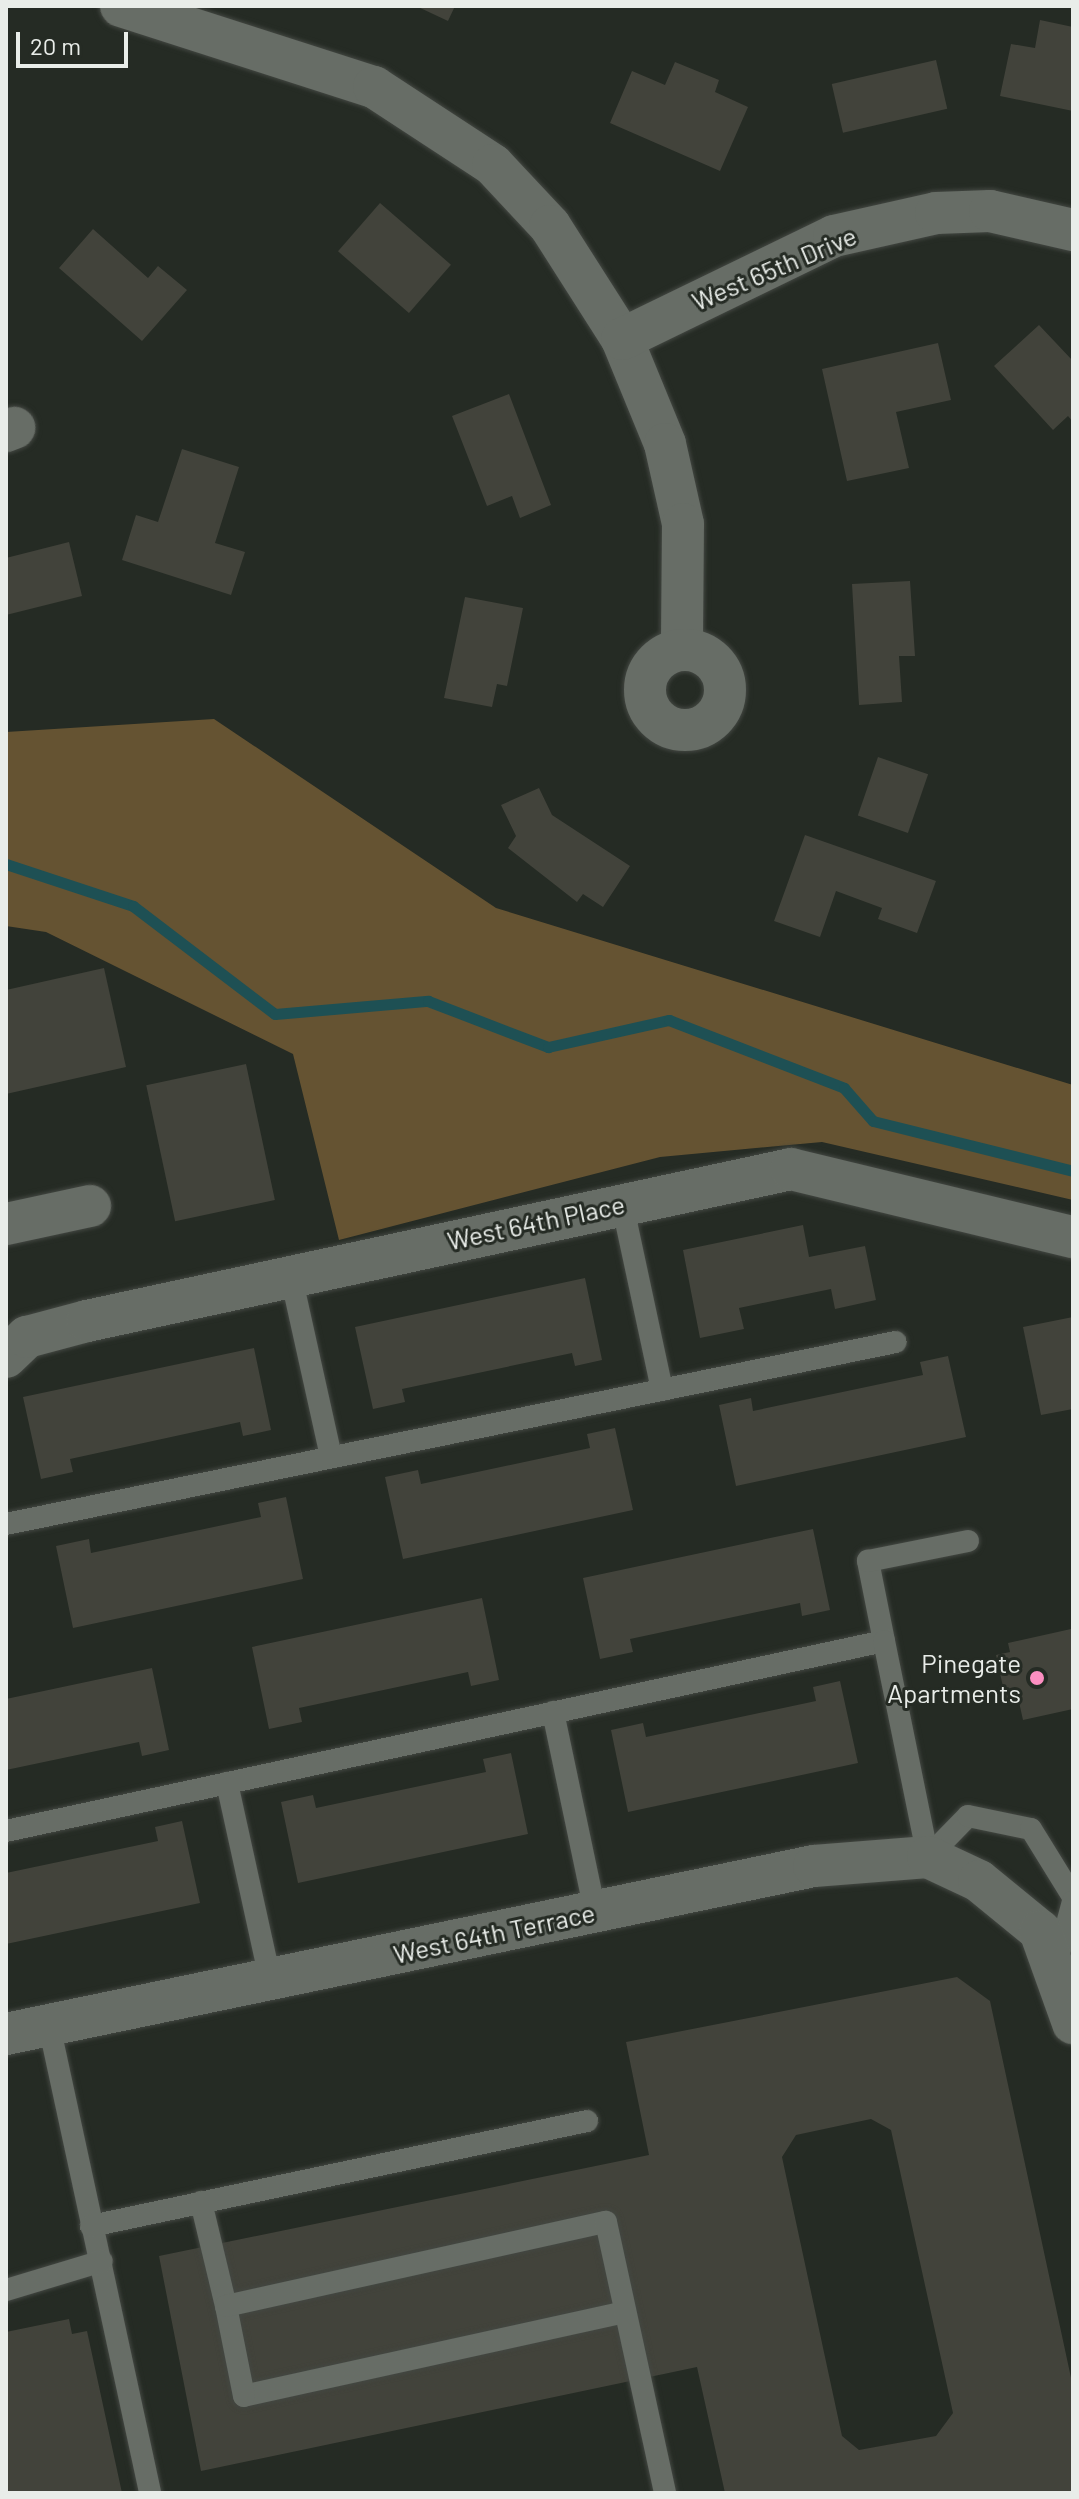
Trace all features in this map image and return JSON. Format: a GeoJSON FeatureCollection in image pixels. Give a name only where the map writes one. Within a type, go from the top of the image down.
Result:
{"type":"FeatureCollection","features":[{"type":"Feature","properties":{"kind":"street"},"geometry":{"type":"LineString","coordinates":[[121,6],[307,61],[374,87],[441,126],[493,165],[550,226],[622,339],[665,444],[683,524],[682,647]]}},
{"type":"Feature","properties":{"kind":"street","name":"West 65th Drive"},"geometry":{"type":"LineString","coordinates":[[622,339],[834,236],[936,213],[990,211],[1073,230]]}},
{"type":"Feature","properties":{"kind":"street","name":"West 64th Place"},"geometry":{"type":"LineString","coordinates":[[6,1357],[27,1337],[622,1203],[791,1169],[1073,1237]]}},
{"type":"Feature","properties":{"kind":"street"},"geometry":{"type":"LineString","coordinates":[[6,1224],[90,1206]]}},
{"type":"Feature","properties":{"kind":"street","name":"West 64th Terrace"},"geometry":{"type":"LineString","coordinates":[[6,2034],[814,1866],[928,1857],[979,1881],[1040,1931],[1072,2016]]}},
{"type":"Feature","properties":{"kind":"lane"},"geometry":{"type":"LineString","coordinates":[[622,1203],[662,1390]]}},
{"type":"Feature","properties":{"kind":"lane"},"geometry":{"type":"LineString","coordinates":[[291,1276],[331,1457]]}},
{"type":"Feature","properties":{"kind":"lane"},"geometry":{"type":"LineString","coordinates":[[6,1524],[896,1342]]}},
{"type":"Feature","properties":{"kind":"lane"},"geometry":{"type":"LineString","coordinates":[[928,1857],[868,1561],[968,1541]]}},
{"type":"Feature","properties":{"kind":"lane"},"geometry":{"type":"LineString","coordinates":[[6,1831],[884,1641]]}},
{"type":"Feature","properties":{"kind":"lane"},"geometry":{"type":"LineString","coordinates":[[553,1712],[595,1911]]}},
{"type":"Feature","properties":{"kind":"lane"},"geometry":{"type":"LineString","coordinates":[[227,1783],[270,1979]]}},
{"type":"Feature","properties":{"kind":"lane"},"geometry":{"type":"LineString","coordinates":[[928,1857],[968,1816],[1031,1829],[1073,1899],[1055,1970]]}},
{"type":"Feature","properties":{"kind":"lane"},"geometry":{"type":"LineString","coordinates":[[49,2025],[150,2493]]}},
{"type":"Feature","properties":{"kind":"lane"},"geometry":{"type":"LineString","coordinates":[[91,2226],[587,2121]]}},
{"type":"Feature","properties":{"kind":"lane"},"geometry":{"type":"LineString","coordinates":[[201,2202],[244,2396],[625,2312]]}},
{"type":"Feature","properties":{"kind":"lane"},"geometry":{"type":"LineString","coordinates":[[226,2306],[606,2222],[665,2493]]}},
{"type":"Feature","properties":{"kind":"lane"},"geometry":{"type":"LineString","coordinates":[[6,2290],[102,2261]]}},
{"type":"Feature","properties":{"kind":"shaded area"},"geometry":{"type":"Polygon","coordinates":[[[214,719],[496,908],[1073,1085],[1073,1200],[822,1142],[660,1157],[339,1240],[293,1054],[46,932],[6,926],[6,732],[214,719]]]}},
{"type":"Feature","properties":{"kind":"building"},"geometry":{"type":"Polygon","coordinates":[[[416,6],[455,6],[448,21],[416,6]]]}},
{"type":"Feature","properties":{"kind":"building"},"geometry":{"type":"Polygon","coordinates":[[[1040,20],[1073,27],[1073,111],[1000,96],[1011,44],[1035,48],[1040,20]]]}},
{"type":"Feature","properties":{"kind":"building"},"geometry":{"type":"Polygon","coordinates":[[[936,60],[947,109],[843,133],[832,84],[936,60]]]}},
{"type":"Feature","properties":{"kind":"building"},"geometry":{"type":"Polygon","coordinates":[[[675,62],[719,80],[715,92],[748,107],[720,171],[610,123],[632,71],[665,85],[675,62]]]}},
{"type":"Feature","properties":{"kind":"building"},"geometry":{"type":"Polygon","coordinates":[[[380,203],[451,265],[409,313],[338,251],[380,203]]]}},
{"type":"Feature","properties":{"kind":"building"},"geometry":{"type":"Polygon","coordinates":[[[93,229],[148,278],[158,266],[187,290],[142,341],[59,268],[93,229]]]}},
{"type":"Feature","properties":{"kind":"building"},"geometry":{"type":"Polygon","coordinates":[[[1039,325],[1073,361],[1073,422],[1068,416],[1053,430],[994,366],[1039,325]]]}},
{"type":"Feature","properties":{"kind":"building"},"geometry":{"type":"Polygon","coordinates":[[[938,343],[951,400],[896,412],[909,468],[847,481],[822,369],[938,343]]]}},
{"type":"Feature","properties":{"kind":"building"},"geometry":{"type":"Polygon","coordinates":[[[509,394],[551,505],[520,518],[512,496],[487,506],[452,416],[509,394]]]}},
{"type":"Feature","properties":{"kind":"building"},"geometry":{"type":"Polygon","coordinates":[[[182,449],[239,467],[215,543],[245,552],[231,595],[122,560],[136,515],[158,522],[182,449]]]}},
{"type":"Feature","properties":{"kind":"building"},"geometry":{"type":"Polygon","coordinates":[[[69,542],[82,596],[6,615],[6,558],[69,542]]]}},
{"type":"Feature","properties":{"kind":"building"},"geometry":{"type":"Polygon","coordinates":[[[910,581],[915,656],[899,656],[902,702],[859,705],[852,584],[910,581]]]}},
{"type":"Feature","properties":{"kind":"building"},"geometry":{"type":"Polygon","coordinates":[[[465,597],[523,608],[507,686],[497,684],[492,707],[444,698],[465,597]]]}},
{"type":"Feature","properties":{"kind":"building"},"geometry":{"type":"Polygon","coordinates":[[[878,757],[928,774],[908,833],[858,816],[878,757]]]}},
{"type":"Feature","properties":{"kind":"building"},"geometry":{"type":"Polygon","coordinates":[[[539,788],[552,815],[630,866],[603,907],[583,894],[577,902],[508,848],[516,836],[501,805],[539,788]]]}},
{"type":"Feature","properties":{"kind":"building"},"geometry":{"type":"Polygon","coordinates":[[[805,835],[936,881],[917,933],[878,919],[882,908],[836,891],[820,937],[774,921],[805,835]]]}},
{"type":"Feature","properties":{"kind":"building"},"geometry":{"type":"Polygon","coordinates":[[[104,968],[126,1067],[6,1094],[6,990],[104,968]]]}},
{"type":"Feature","properties":{"kind":"building"},"geometry":{"type":"Polygon","coordinates":[[[246,1064],[275,1200],[175,1221],[146,1085],[246,1064]]]}},
{"type":"Feature","properties":{"kind":"building"},"geometry":{"type":"Polygon","coordinates":[[[803,1225],[809,1257],[865,1246],[876,1300],[835,1309],[831,1289],[739,1308],[744,1329],[700,1338],[683,1250],[803,1225]]]}},
{"type":"Feature","properties":{"kind":"building"},"geometry":{"type":"Polygon","coordinates":[[[585,1278],[602,1360],[575,1366],[572,1353],[402,1389],[405,1402],[373,1409],[355,1327],[585,1278]]]}},
{"type":"Feature","properties":{"kind":"building"},"geometry":{"type":"Polygon","coordinates":[[[1073,1317],[1073,1409],[1041,1415],[1023,1327],[1073,1317]]]}},
{"type":"Feature","properties":{"kind":"building"},"geometry":{"type":"Polygon","coordinates":[[[254,1348],[271,1430],[243,1436],[240,1422],[70,1459],[73,1472],[41,1479],[23,1397],[254,1348]]]}},
{"type":"Feature","properties":{"kind":"building"},"geometry":{"type":"Polygon","coordinates":[[[948,1356],[966,1437],[736,1486],[719,1405],[751,1398],[753,1411],[923,1375],[920,1362],[948,1356]]]}},
{"type":"Feature","properties":{"kind":"building"},"geometry":{"type":"Polygon","coordinates":[[[615,1428],[633,1510],[403,1559],[385,1477],[418,1470],[421,1484],[590,1448],[587,1434],[615,1428]]]}},
{"type":"Feature","properties":{"kind":"building"},"geometry":{"type":"Polygon","coordinates":[[[286,1497],[303,1579],[73,1628],[56,1546],[89,1539],[91,1553],[261,1517],[258,1503],[286,1497]]]}},
{"type":"Feature","properties":{"kind":"building"},"geometry":{"type":"Polygon","coordinates":[[[813,1529],[830,1610],[802,1616],[800,1603],[630,1639],[633,1652],[600,1659],[583,1578],[813,1529]]]}},
{"type":"Feature","properties":{"kind":"building"},"geometry":{"type":"Polygon","coordinates":[[[482,1598],[499,1680],[471,1686],[468,1672],[299,1708],[302,1722],[269,1729],[252,1647],[482,1598]]]}},
{"type":"Feature","properties":{"kind":"building","name":"Pinegate Apartments"},"geometry":{"type":"Polygon","coordinates":[[[1071,1629],[1073,1709],[1023,1720],[1019,1702],[1007,1705],[996,1655],[1010,1652],[1008,1643],[1071,1629]]]}},
{"type":"Feature","properties":{"kind":"building"},"geometry":{"type":"Polygon","coordinates":[[[152,1668],[169,1750],[142,1756],[139,1742],[6,1770],[6,1699],[152,1668]]]}},
{"type":"Feature","properties":{"kind":"building"},"geometry":{"type":"Polygon","coordinates":[[[840,1681],[858,1763],[628,1812],[611,1730],[643,1723],[646,1737],[816,1701],[813,1687],[840,1681]]]}},
{"type":"Feature","properties":{"kind":"building"},"geometry":{"type":"Polygon","coordinates":[[[511,1753],[528,1834],[298,1883],[281,1802],[313,1795],[316,1808],[486,1772],[483,1759],[511,1753]]]}},
{"type":"Feature","properties":{"kind":"building"},"geometry":{"type":"Polygon","coordinates":[[[182,1821],[200,1903],[6,1944],[6,1873],[158,1841],[155,1827],[182,1821]]]}},
{"type":"Feature","properties":{"kind":"building"},"geometry":{"type":"Polygon","coordinates":[[[957,1977],[990,2001],[1073,2387],[1073,2493],[725,2493],[697,2367],[201,2471],[159,2256],[649,2155],[626,2042],[957,1977]],[[871,2119],[796,2135],[782,2157],[842,2436],[859,2450],[936,2436],[953,2413],[891,2130],[871,2119]]]}},
{"type":"Feature","properties":{"kind":"building"},"geometry":{"type":"Polygon","coordinates":[[[69,2319],[72,2334],[87,2331],[122,2493],[6,2493],[6,2332],[69,2319]]]}},
{"type":"Feature","properties":{"kind":"waterway"},"geometry":{"type":"LineString","coordinates":[[6,864],[133,906],[275,1014],[428,1001],[548,1047],[669,1020],[844,1088],[873,1121],[1073,1171]]}},
{"type":"Feature","properties":{"kind":"place","name":"Pinegate Apartments"},"geometry":{"type":"Point","coordinates":[1037,1678]}}]}
